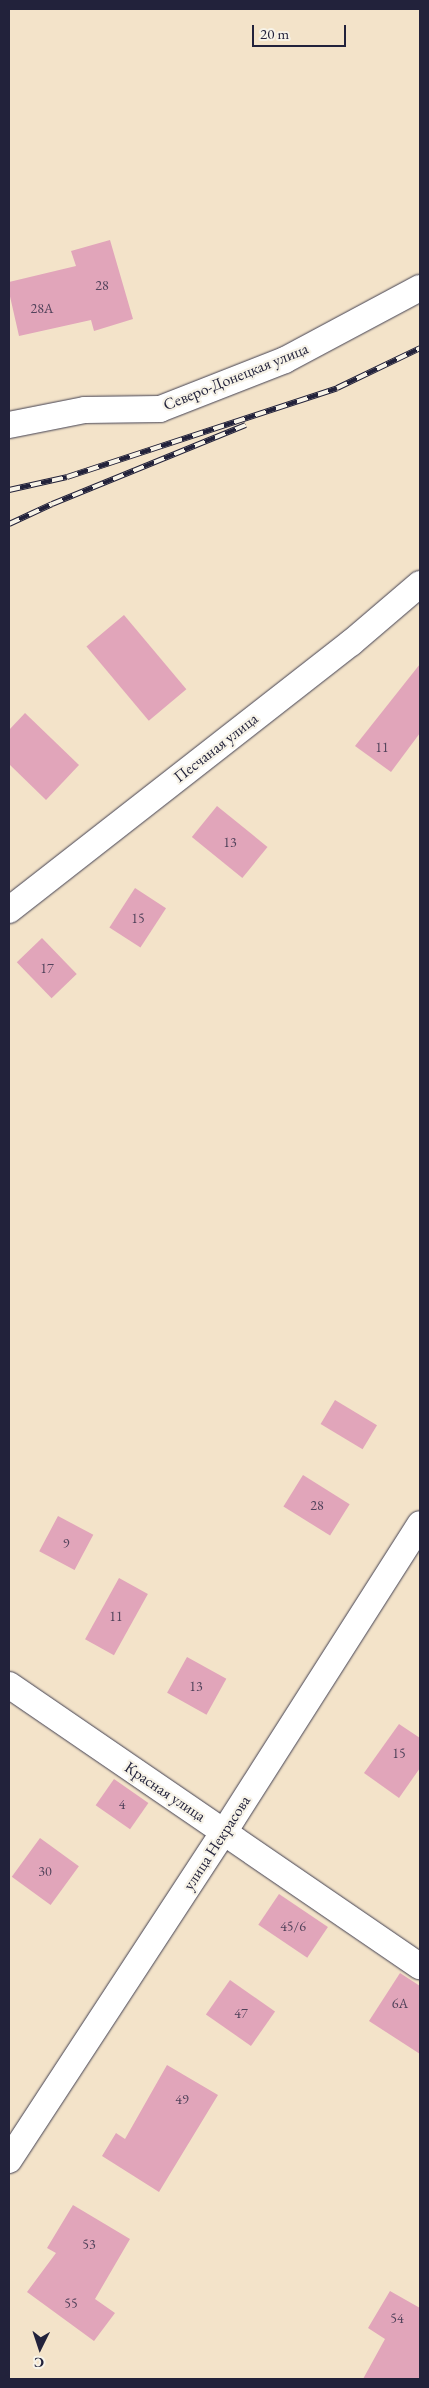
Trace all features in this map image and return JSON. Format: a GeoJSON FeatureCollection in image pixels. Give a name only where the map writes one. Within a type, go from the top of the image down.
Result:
{"type":"FeatureCollection","features":[{"type":"Feature","properties":{"kind":"street","name":"Северо-Донецкая улица"},"geometry":{"type":"LineString","coordinates":[[9,425],[86,410],[160,409],[285,360],[420,288]]}},
{"type":"Feature","properties":{"kind":"street","name":"Песчаная улица"},"geometry":{"type":"LineString","coordinates":[[9,910],[351,643],[420,584]]}},
{"type":"Feature","properties":{"kind":"street","name":"улица Некрасова"},"geometry":{"type":"LineString","coordinates":[[9,2160],[224,1832],[420,1524]]}},
{"type":"Feature","properties":{"kind":"street","name":"Красная улица"},"geometry":{"type":"LineString","coordinates":[[9,1685],[420,1966]]}},
{"type":"Feature","properties":{"kind":"building"},"geometry":{"type":"Polygon","coordinates":[[[110,240],[133,319],[94,331],[91,320],[19,336],[9,292],[9,282],[76,266],[71,251],[110,240]]]}},
{"type":"Feature","properties":{"kind":"building"},"geometry":{"type":"Polygon","coordinates":[[[124,615],[186,689],[149,721],[86,646],[124,615]]]}},
{"type":"Feature","properties":{"kind":"building"},"geometry":{"type":"Polygon","coordinates":[[[420,664],[420,733],[391,772],[355,746],[420,664]]]}},
{"type":"Feature","properties":{"kind":"building"},"geometry":{"type":"Polygon","coordinates":[[[25,713],[79,765],[46,800],[9,764],[9,730],[25,713]]]}},
{"type":"Feature","properties":{"kind":"building"},"geometry":{"type":"Polygon","coordinates":[[[217,806],[268,847],[242,878],[192,837],[217,806]]]}},
{"type":"Feature","properties":{"kind":"building"},"geometry":{"type":"Polygon","coordinates":[[[135,888],[166,908],[140,948],[109,927],[135,888]]]}},
{"type":"Feature","properties":{"kind":"building"},"geometry":{"type":"Polygon","coordinates":[[[42,938],[77,974],[52,998],[17,962],[42,938]]]}},
{"type":"Feature","properties":{"kind":"building"},"geometry":{"type":"Polygon","coordinates":[[[335,1400],[377,1425],[363,1449],[321,1424],[335,1400]]]}},
{"type":"Feature","properties":{"kind":"building"},"geometry":{"type":"Polygon","coordinates":[[[303,1475],[350,1504],[330,1536],[283,1506],[303,1475]]]}},
{"type":"Feature","properties":{"kind":"building"},"geometry":{"type":"Polygon","coordinates":[[[58,1516],[93,1535],[75,1570],[39,1551],[58,1516]]]}},
{"type":"Feature","properties":{"kind":"building"},"geometry":{"type":"Polygon","coordinates":[[[119,1578],[148,1594],[114,1655],[85,1639],[119,1578]]]}},
{"type":"Feature","properties":{"kind":"building"},"geometry":{"type":"Polygon","coordinates":[[[187,1657],[226,1679],[206,1715],[167,1693],[187,1657]]]}},
{"type":"Feature","properties":{"kind":"building"},"geometry":{"type":"Polygon","coordinates":[[[399,1724],[420,1738],[420,1768],[399,1798],[364,1773],[399,1724]]]}},
{"type":"Feature","properties":{"kind":"building"},"geometry":{"type":"Polygon","coordinates":[[[114,1779],[148,1803],[130,1829],[96,1805],[114,1779]]]}},
{"type":"Feature","properties":{"kind":"building"},"geometry":{"type":"Polygon","coordinates":[[[40,1838],[79,1866],[51,1905],[12,1877],[40,1838]]]}},
{"type":"Feature","properties":{"kind":"building"},"geometry":{"type":"Polygon","coordinates":[[[279,1894],[328,1927],[307,1958],[258,1925],[279,1894]]]}},
{"type":"Feature","properties":{"kind":"building"},"geometry":{"type":"Polygon","coordinates":[[[400,1973],[420,1986],[420,2054],[369,2021],[400,1973]]]}},
{"type":"Feature","properties":{"kind":"building"},"geometry":{"type":"Polygon","coordinates":[[[230,1980],[275,2012],[251,2046],[206,2014],[230,1980]]]}},
{"type":"Feature","properties":{"kind":"building"},"geometry":{"type":"Polygon","coordinates":[[[167,2065],[218,2095],[159,2192],[102,2156],[116,2133],[125,2139],[167,2065]]]}},
{"type":"Feature","properties":{"kind":"building"},"geometry":{"type":"Polygon","coordinates":[[[73,2205],[130,2239],[95,2299],[115,2313],[94,2341],[27,2292],[56,2253],[47,2248],[73,2205]]]}},
{"type":"Feature","properties":{"kind":"building"},"geometry":{"type":"Polygon","coordinates":[[[390,2291],[420,2308],[420,2379],[363,2379],[385,2339],[368,2328],[390,2291]]]}},
{"type":"Feature","properties":{"kind":"railway"},"geometry":{"type":"LineString","coordinates":[[9,490],[67,477],[337,388],[420,348]]}},
{"type":"Feature","properties":{"kind":"railway"},"geometry":{"type":"LineString","coordinates":[[9,524],[52,504],[246,425]]}}]}
